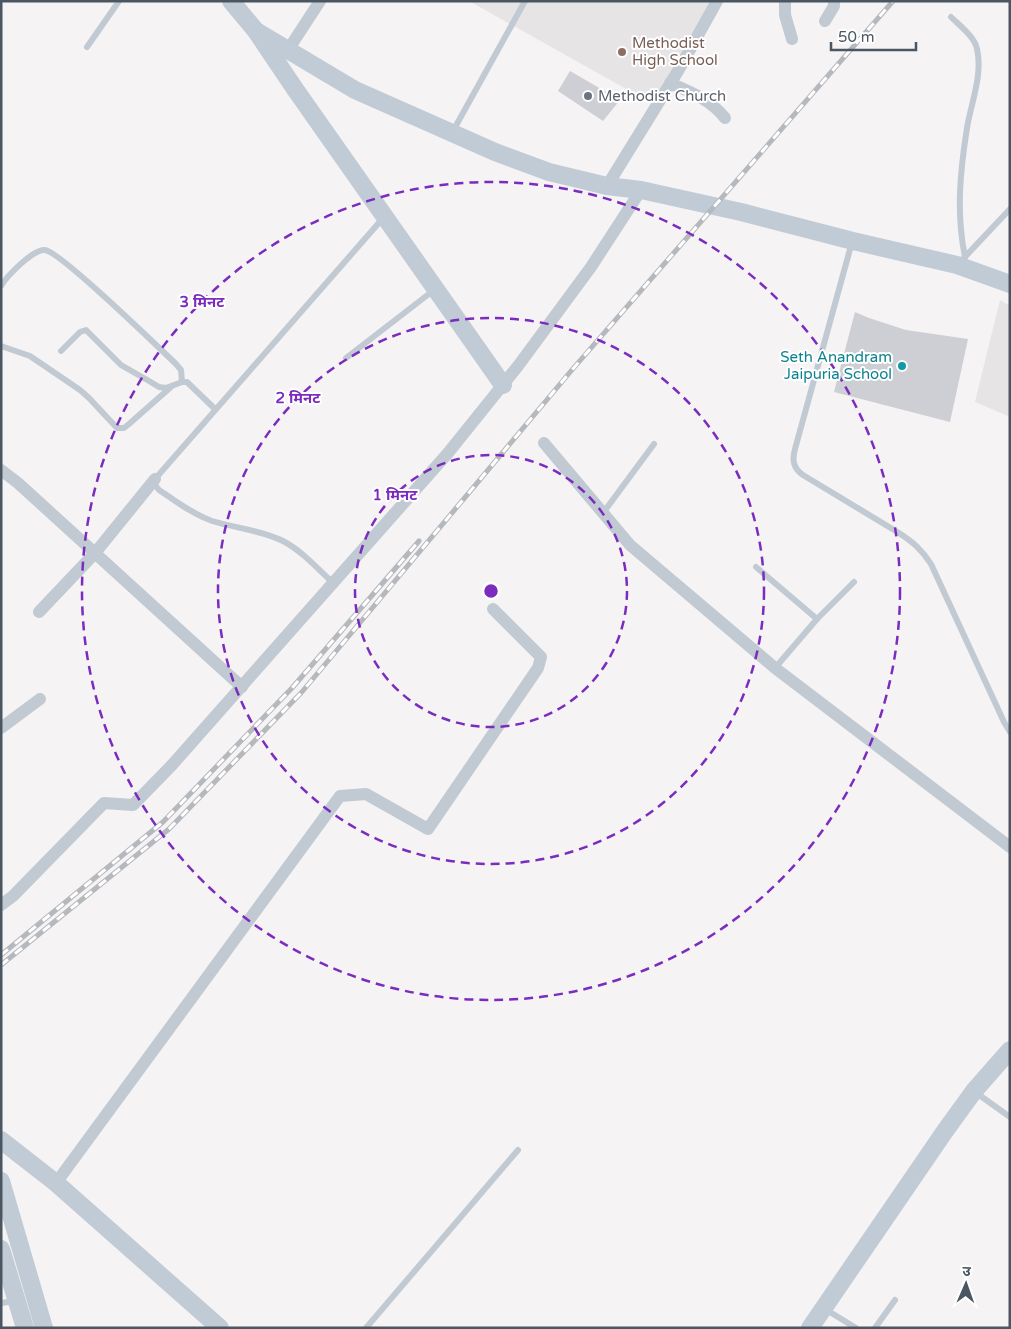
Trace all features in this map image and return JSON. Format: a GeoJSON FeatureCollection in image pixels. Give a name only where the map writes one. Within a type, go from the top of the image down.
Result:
{"type":"FeatureCollection","features":[{"type":"Feature","properties":{"kind":"street"},"geometry":{"type":"LineString","coordinates":[[231,1],[256,31],[503,385]]}},
{"type":"Feature","properties":{"kind":"street"},"geometry":{"type":"LineString","coordinates":[[288,50],[320,1]]}},
{"type":"Feature","properties":{"kind":"street"},"geometry":{"type":"LineString","coordinates":[[607,186],[670,83],[717,1]]}},
{"type":"Feature","properties":{"kind":"street"},"geometry":{"type":"LineString","coordinates":[[784,1],[784,14],[792,39]]}},
{"type":"Feature","properties":{"kind":"street"},"geometry":{"type":"LineString","coordinates":[[825,21],[834,6],[834,1]]}},
{"type":"Feature","properties":{"kind":"street"},"geometry":{"type":"LineString","coordinates":[[256,31],[355,90],[495,152],[549,172],[607,186],[641,190],[741,212],[853,241],[961,261],[1010,284]]}},
{"type":"Feature","properties":{"kind":"street"},"geometry":{"type":"LineString","coordinates":[[670,83],[700,97],[719,110],[725,118]]}},
{"type":"Feature","properties":{"kind":"street"},"geometry":{"type":"LineString","coordinates":[[1,905],[13,896],[104,803],[132,805],[172,765],[242,687],[448,453],[503,385],[591,267],[641,190]]}},
{"type":"Feature","properties":{"kind":"street"},"geometry":{"type":"LineString","coordinates":[[544,444],[630,545],[776,668],[1010,847]]}},
{"type":"Feature","properties":{"kind":"street"},"geometry":{"type":"LineString","coordinates":[[1,470],[18,483],[242,687]]}},
{"type":"Feature","properties":{"kind":"street"},"geometry":{"type":"LineString","coordinates":[[39,612],[95,553],[155,479]]}},
{"type":"Feature","properties":{"kind":"street"},"geometry":{"type":"LineString","coordinates":[[56,1183],[340,796],[366,794],[428,829],[538,668],[541,657],[493,609]]}},
{"type":"Feature","properties":{"kind":"street"},"geometry":{"type":"LineString","coordinates":[[1,728],[40,699]]}},
{"type":"Feature","properties":{"kind":"street"},"geometry":{"type":"LineString","coordinates":[[810,1328],[945,1131],[974,1091],[1010,1050]]}},
{"type":"Feature","properties":{"kind":"street"},"geometry":{"type":"LineString","coordinates":[[1,1140],[56,1183],[220,1328]]}},
{"type":"Feature","properties":{"kind":"street"},"geometry":{"type":"LineString","coordinates":[[1,1181],[44,1328]]}},
{"type":"Feature","properties":{"kind":"street"},"geometry":{"type":"LineString","coordinates":[[1,1249],[9,1302],[24,1328]]}},
{"type":"Feature","properties":{"kind":"lane"},"geometry":{"type":"LineString","coordinates":[[87,47],[119,1]]}},
{"type":"Feature","properties":{"kind":"lane"},"geometry":{"type":"LineString","coordinates":[[452,132],[525,1]]}},
{"type":"Feature","properties":{"kind":"lane"},"geometry":{"type":"LineString","coordinates":[[951,17],[976,45],[979,62],[967,127],[959,203],[961,261]]}},
{"type":"Feature","properties":{"kind":"lane"},"geometry":{"type":"LineString","coordinates":[[961,261],[1010,209]]}},
{"type":"Feature","properties":{"kind":"lane"},"geometry":{"type":"LineString","coordinates":[[333,583],[305,557],[285,542],[273,536],[201,516],[159,490],[155,479],[384,216]]}},
{"type":"Feature","properties":{"kind":"lane"},"geometry":{"type":"LineString","coordinates":[[853,241],[793,456],[794,466],[804,475],[899,533],[923,551],[931,564],[1010,732]]}},
{"type":"Feature","properties":{"kind":"lane"},"geometry":{"type":"LineString","coordinates":[[1,286],[11,272],[19,265],[41,251],[49,252],[80,274],[176,364],[181,370],[182,382]]}},
{"type":"Feature","properties":{"kind":"lane"},"geometry":{"type":"LineString","coordinates":[[346,358],[436,289]]}},
{"type":"Feature","properties":{"kind":"lane"},"geometry":{"type":"LineString","coordinates":[[61,351],[80,332],[86,330],[121,365],[159,386],[171,387]]}},
{"type":"Feature","properties":{"kind":"lane"},"geometry":{"type":"LineString","coordinates":[[1,346],[30,356],[80,390],[90,398],[117,428],[124,428],[171,387],[182,382],[189,384],[216,409]]}},
{"type":"Feature","properties":{"kind":"lane"},"geometry":{"type":"LineString","coordinates":[[603,513],[654,444]]}},
{"type":"Feature","properties":{"kind":"lane"},"geometry":{"type":"LineString","coordinates":[[756,567],[818,619]]}},
{"type":"Feature","properties":{"kind":"lane"},"geometry":{"type":"LineString","coordinates":[[776,668],[818,619],[854,582]]}},
{"type":"Feature","properties":{"kind":"lane"},"geometry":{"type":"LineString","coordinates":[[974,1091],[1010,1117]]}},
{"type":"Feature","properties":{"kind":"lane"},"geometry":{"type":"LineString","coordinates":[[366,1328],[518,1150]]}},
{"type":"Feature","properties":{"kind":"lane"},"geometry":{"type":"LineString","coordinates":[[875,1328],[895,1300]]}},
{"type":"Feature","properties":{"kind":"lane"},"geometry":{"type":"LineString","coordinates":[[824,1309],[856,1328]]}},
{"type":"Feature","properties":{"kind":"shaded area","name":"Methodist High School"},"geometry":{"type":"Polygon","coordinates":[[[469,1],[711,1],[653,104],[469,1]]]}},
{"type":"Feature","properties":{"kind":"shaded area"},"geometry":{"type":"Polygon","coordinates":[[[1000,300],[1010,306],[1010,417],[975,402],[1000,300]]]}},
{"type":"Feature","properties":{"kind":"building","name":"Methodist Church"},"geometry":{"type":"Polygon","coordinates":[[[570,71],[620,100],[603,121],[558,91],[570,71]]]}},
{"type":"Feature","properties":{"kind":"building","name":"Seth Anandram Jaipuria School"},"geometry":{"type":"Polygon","coordinates":[[[855,312],[906,330],[968,339],[950,422],[834,392],[855,312]]]}},
{"type":"Feature","properties":{"kind":"railway"},"geometry":{"type":"LineString","coordinates":[[1,965],[169,829],[301,693],[571,371],[893,1]]}},
{"type":"Feature","properties":{"kind":"railway"},"geometry":{"type":"LineString","coordinates":[[1,955],[163,822],[292,688],[419,541]]}},
{"type":"Feature","properties":{"kind":"place","name":"Methodist High School"},"geometry":{"type":"Point","coordinates":[622,52]}},
{"type":"Feature","properties":{"kind":"place","name":"Methodist Church"},"geometry":{"type":"Point","coordinates":[588,96]}},
{"type":"Feature","properties":{"kind":"place","name":"Seth Anandram Jaipuria School"},"geometry":{"type":"Point","coordinates":[902,366]}}]}
